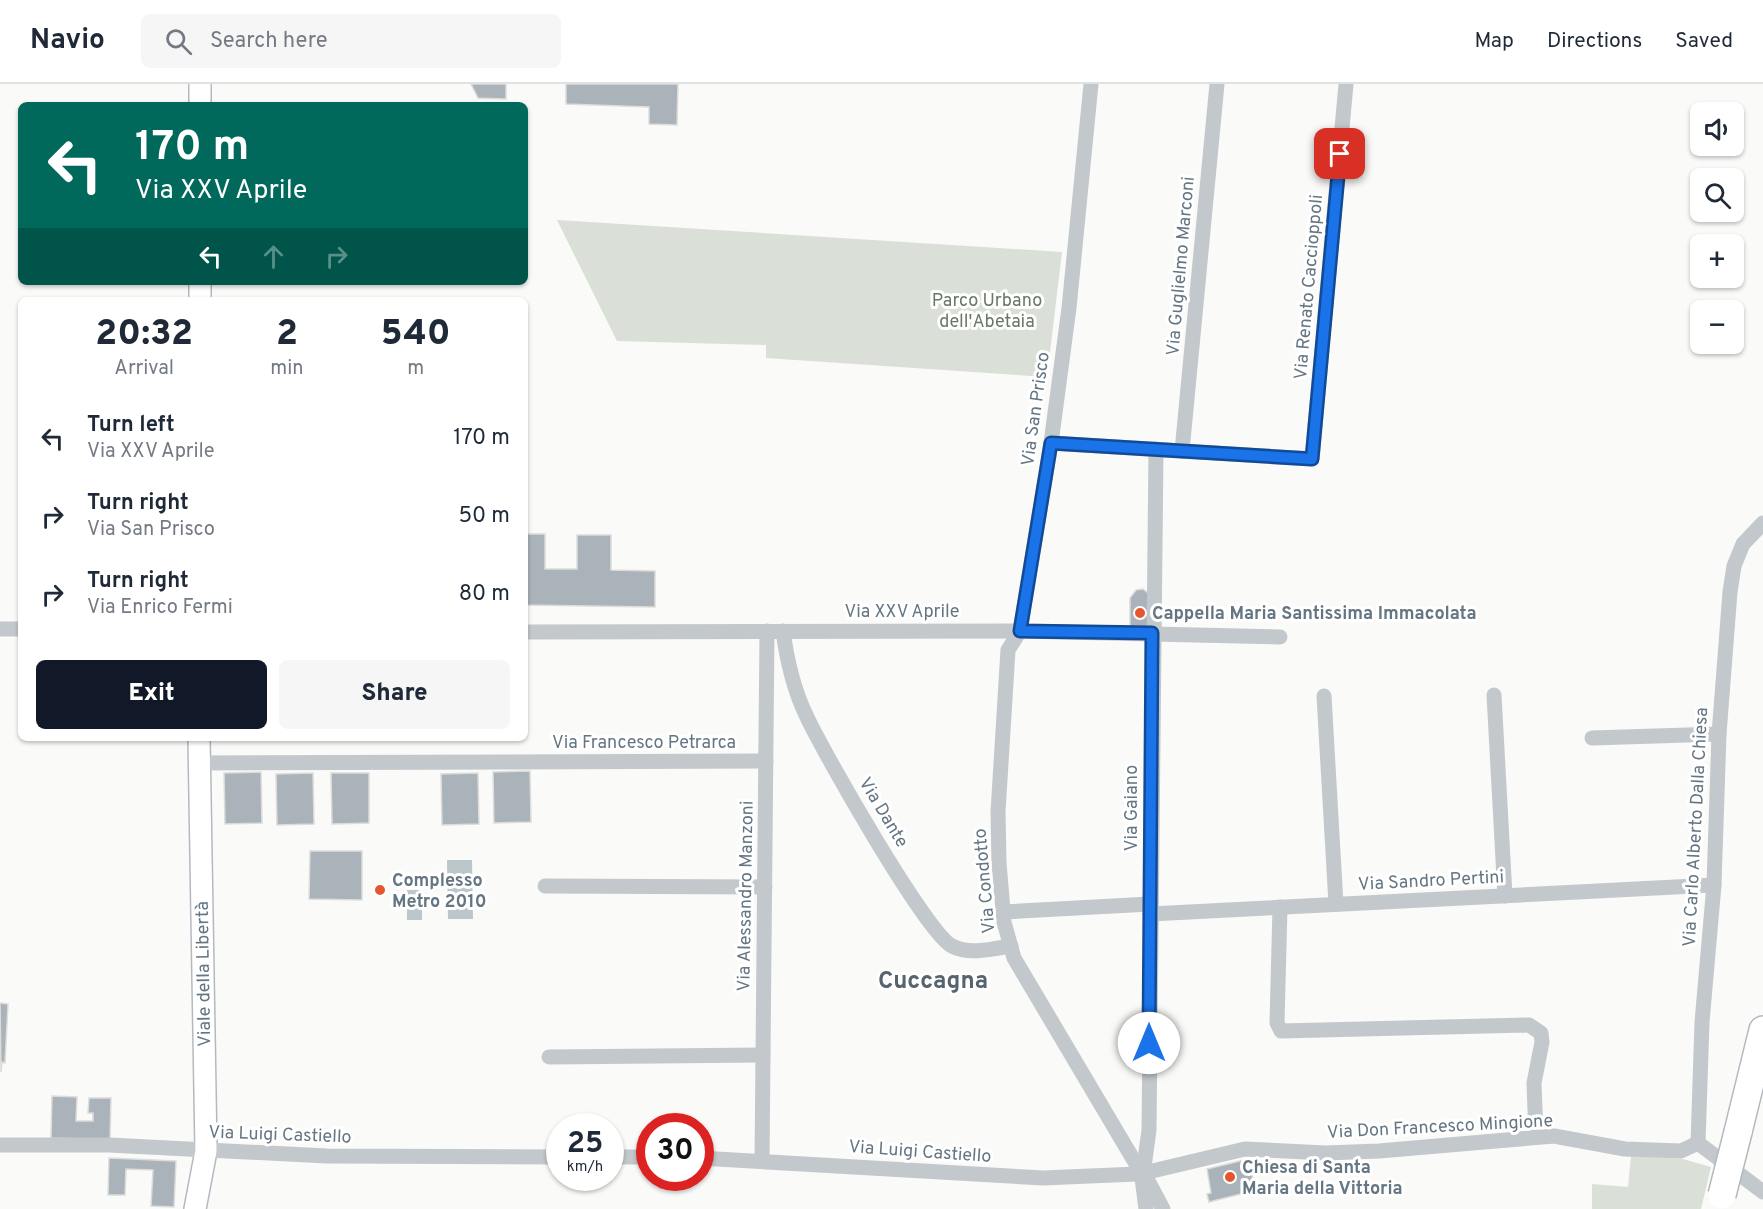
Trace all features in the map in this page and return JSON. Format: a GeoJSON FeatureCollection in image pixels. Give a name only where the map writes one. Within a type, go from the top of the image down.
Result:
{"type":"FeatureCollection","features":[{"type":"Feature","properties":{"kind":"highway"},"geometry":{"type":"LineString","coordinates":[[1720,1202],[1763,1030]]}},
{"type":"Feature","properties":{"kind":"street"},"geometry":{"type":"LineString","coordinates":[[200,84],[200,102]]}},
{"type":"Feature","properties":{"kind":"street","name":"Via San Prisco"},"geometry":{"type":"LineString","coordinates":[[1020,631],[1051,443],[1069,308],[1091,84]]}},
{"type":"Feature","properties":{"kind":"street","name":"Via Guglielmo Marconi"},"geometry":{"type":"LineString","coordinates":[[1182,451],[1217,84]]}},
{"type":"Feature","properties":{"kind":"street","name":"Via Renato Caccioppoli"},"geometry":{"type":"LineString","coordinates":[[1182,451],[1312,459],[1346,84]]}},
{"type":"Feature","properties":{"kind":"street"},"geometry":{"type":"LineString","coordinates":[[1051,443],[1182,451]]}},
{"type":"Feature","properties":{"kind":"street","name":"Via Gaiano"},"geometry":{"type":"LineString","coordinates":[[1143,1173],[1149,1130],[1152,633],[1156,449]]}},
{"type":"Feature","properties":{"kind":"street","name":"Via Carlo Alberto Dalla Chiesa"},"geometry":{"type":"LineString","coordinates":[[1698,1143],[1702,1022],[1714,885],[1719,734],[1734,566],[1743,544],[1763,523]]}},
{"type":"Feature","properties":{"kind":"street"},"geometry":{"type":"LineString","coordinates":[[0,629],[18,629]]}},
{"type":"Feature","properties":{"kind":"street","name":"Via Alessandro Manzoni"},"geometry":{"type":"LineString","coordinates":[[762,1161],[766,761],[775,631]]}},
{"type":"Feature","properties":{"kind":"street","name":"Via Dante"},"geometry":{"type":"LineString","coordinates":[[775,631],[806,715],[837,773],[921,910],[951,946],[965,950],[1011,946]]}},
{"type":"Feature","properties":{"kind":"street","name":"Via XXV Aprile"},"geometry":{"type":"LineString","coordinates":[[528,632],[1020,631],[1280,637]]}},
{"type":"Feature","properties":{"kind":"street","name":"Via Condotto"},"geometry":{"type":"LineString","coordinates":[[1020,631],[1008,650],[998,812],[1003,912],[1011,946],[1014,958],[1050,1021],[1163,1209]]}},
{"type":"Feature","properties":{"kind":"street"},"geometry":{"type":"LineString","coordinates":[[1494,695],[1505,896]]}},
{"type":"Feature","properties":{"kind":"street"},"geometry":{"type":"LineString","coordinates":[[1324,696],[1336,904]]}},
{"type":"Feature","properties":{"kind":"street"},"geometry":{"type":"LineString","coordinates":[[1592,738],[1719,734]]}},
{"type":"Feature","properties":{"kind":"street","name":"Viale della Libertà"},"geometry":{"type":"LineString","coordinates":[[195,1209],[206,1151],[199,741]]}},
{"type":"Feature","properties":{"kind":"street","name":"Via Francesco Petrarca"},"geometry":{"type":"LineString","coordinates":[[199,763],[766,761]]}},
{"type":"Feature","properties":{"kind":"street","name":"Via Sandro Pertini"},"geometry":{"type":"LineString","coordinates":[[1003,912],[1280,907],[1714,885]]}},
{"type":"Feature","properties":{"kind":"street"},"geometry":{"type":"LineString","coordinates":[[545,886],[765,886]]}},
{"type":"Feature","properties":{"kind":"street"},"geometry":{"type":"LineString","coordinates":[[1280,907],[1277,1023],[1281,1031],[1529,1025],[1541,1033],[1542,1042],[1534,1083],[1536,1137]]}},
{"type":"Feature","properties":{"kind":"street"},"geometry":{"type":"LineString","coordinates":[[549,1057],[763,1055]]}},
{"type":"Feature","properties":{"kind":"street","name":"Via Don Francesco Mingione"},"geometry":{"type":"LineString","coordinates":[[1143,1173],[1245,1149],[1326,1153],[1378,1151],[1554,1136],[1625,1149],[1681,1151],[1698,1143]]}},
{"type":"Feature","properties":{"kind":"street"},"geometry":{"type":"LineString","coordinates":[[1698,1143],[1763,1192]]}},
{"type":"Feature","properties":{"kind":"street","name":"Via Luigi Castiello"},"geometry":{"type":"LineString","coordinates":[[0,1145],[109,1145],[327,1156],[546,1157]]}},
{"type":"Feature","properties":{"kind":"street","name":"Via Luigi Castiello"},"geometry":{"type":"LineString","coordinates":[[714,1159],[1043,1178],[1143,1173]]}},
{"type":"Feature","properties":{"kind":"street"},"geometry":{"type":"LineString","coordinates":[[1143,1173],[1146,1209]]}},
{"type":"Feature","properties":{"kind":"green space","name":"Parco Urbano dell'Abetaia"},"geometry":{"type":"Polygon","coordinates":[[[557,220],[1062,252],[1047,377],[766,358],[766,345],[617,341],[557,220]]]}},
{"type":"Feature","properties":{"kind":"green space"},"geometry":{"type":"Polygon","coordinates":[[[1631,1156],[1683,1159],[1711,1167],[1701,1209],[1592,1209],[1592,1184],[1628,1187],[1631,1156]]]}},
{"type":"Feature","properties":{"kind":"shaded area"},"geometry":{"type":"Polygon","coordinates":[[[447,860],[472,860],[473,919],[448,919],[447,860]]]}},
{"type":"Feature","properties":{"kind":"shaded area"},"geometry":{"type":"Polygon","coordinates":[[[407,890],[422,890],[422,920],[407,920],[407,890]]]}},
{"type":"Feature","properties":{"kind":"building"},"geometry":{"type":"Polygon","coordinates":[[[471,84],[506,84],[506,99],[478,98],[471,84]]]}},
{"type":"Feature","properties":{"kind":"building"},"geometry":{"type":"Polygon","coordinates":[[[566,84],[678,84],[677,125],[649,124],[649,107],[566,104],[566,84]]]}},
{"type":"Feature","properties":{"kind":"building"},"geometry":{"type":"Polygon","coordinates":[[[528,534],[545,534],[545,569],[577,569],[577,535],[611,535],[611,570],[655,571],[655,607],[528,605],[528,534]]]}},
{"type":"Feature","properties":{"kind":"building","name":"Cappella Maria Santissima Immacolata"},"geometry":{"type":"Polygon","coordinates":[[[1143,589],[1148,593],[1150,628],[1130,627],[1130,598],[1136,590],[1143,589]]]}},
{"type":"Feature","properties":{"kind":"building"},"geometry":{"type":"Polygon","coordinates":[[[530,771],[531,822],[494,823],[493,772],[530,771]]]}},
{"type":"Feature","properties":{"kind":"building"},"geometry":{"type":"Polygon","coordinates":[[[261,772],[262,823],[225,824],[224,773],[261,772]]]}},
{"type":"Feature","properties":{"kind":"building"},"geometry":{"type":"Polygon","coordinates":[[[313,773],[314,824],[277,825],[276,774],[313,773]]]}},
{"type":"Feature","properties":{"kind":"building"},"geometry":{"type":"Polygon","coordinates":[[[331,773],[369,773],[369,823],[332,824],[331,773]]]}},
{"type":"Feature","properties":{"kind":"building"},"geometry":{"type":"Polygon","coordinates":[[[478,773],[479,824],[442,825],[441,774],[478,773]]]}},
{"type":"Feature","properties":{"kind":"building"},"geometry":{"type":"Polygon","coordinates":[[[310,851],[362,851],[362,900],[309,899],[310,851]]]}},
{"type":"Feature","properties":{"kind":"building"},"geometry":{"type":"Polygon","coordinates":[[[0,1003],[8,1004],[5,1063],[2,1062],[1,1072],[0,1003]]]}},
{"type":"Feature","properties":{"kind":"building"},"geometry":{"type":"Polygon","coordinates":[[[52,1096],[77,1097],[76,1121],[93,1121],[93,1113],[88,1113],[89,1098],[111,1098],[110,1140],[51,1138],[52,1096]]]}},
{"type":"Feature","properties":{"kind":"building"},"geometry":{"type":"Polygon","coordinates":[[[109,1158],[176,1161],[174,1207],[151,1206],[153,1170],[126,1169],[125,1195],[108,1195],[109,1158]]]}},
{"type":"Feature","properties":{"kind":"building","name":"Chiesa di Santa Maria della Vittoria"},"geometry":{"type":"Polygon","coordinates":[[[1248,1159],[1254,1183],[1251,1183],[1253,1191],[1209,1202],[1207,1194],[1211,1193],[1207,1169],[1248,1159]]]}},
{"type":"Feature","properties":{"kind":"place","name":"Cappella Maria Santissima Immacolata"},"geometry":{"type":"Point","coordinates":[1140,613]}},
{"type":"Feature","properties":{"kind":"place","name":"Complesso Metro 2010"},"geometry":{"type":"Point","coordinates":[380,890]}},
{"type":"Feature","properties":{"kind":"place","name":"Chiesa di Santa Maria della Vittoria"},"geometry":{"type":"Point","coordinates":[1230,1177]}},
{"type":"Feature","properties":{"kind":"district","name":"Cuccagna"},"geometry":{"type":"Point","coordinates":[933,980]}},
{"type":"Feature","properties":{"kind":"route"},"geometry":{"type":"LineString","coordinates":[[1149,1043],[1152,633],[1020,631],[1051,443],[1312,459],[1340,154]]}}]}
